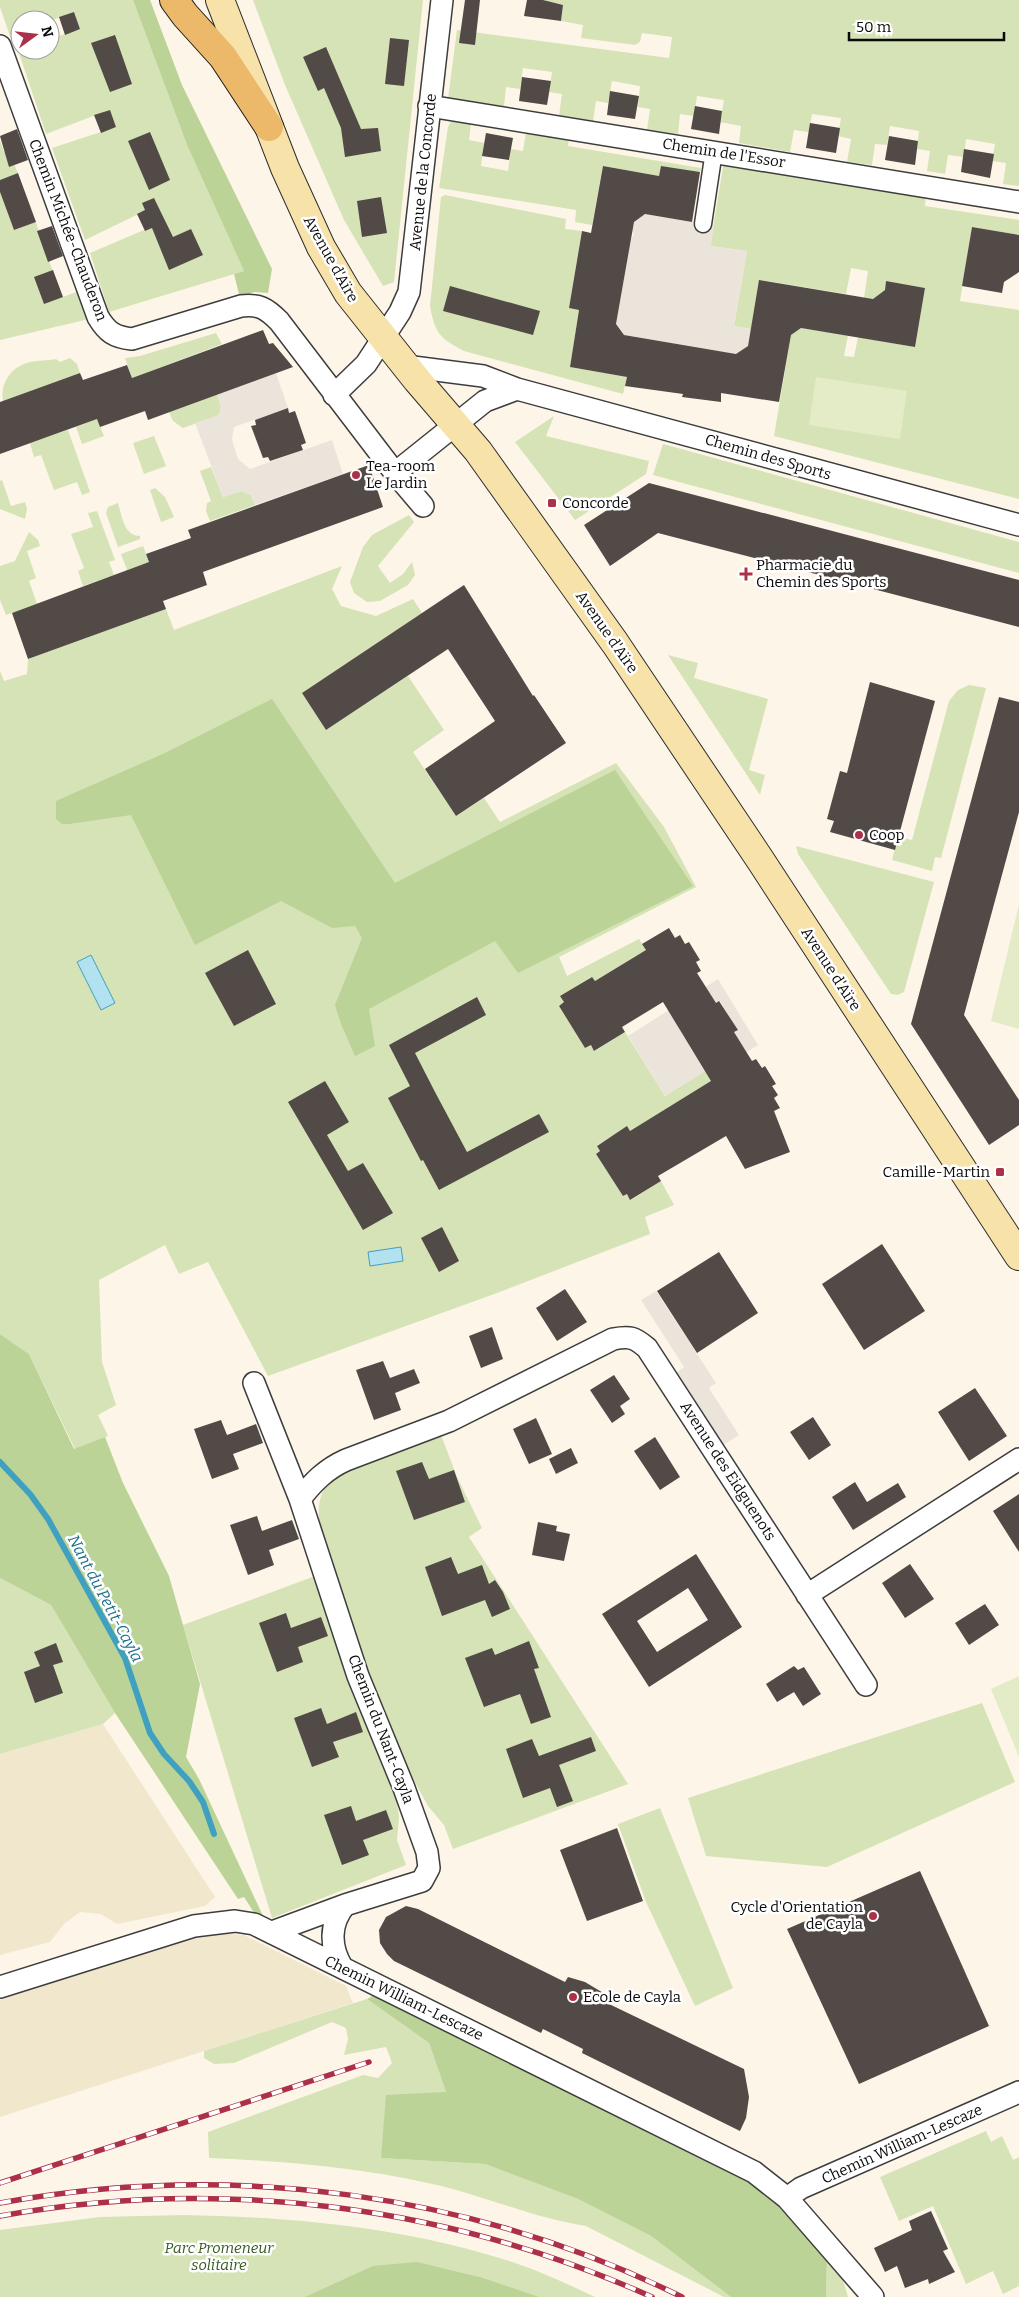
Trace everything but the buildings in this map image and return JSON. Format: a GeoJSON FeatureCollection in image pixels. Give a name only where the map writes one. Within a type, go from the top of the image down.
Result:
{"type":"FeatureCollection","features":[{"type":"Feature","properties":{"kind":"main road"},"geometry":{"type":"LineString","coordinates":[[174,0],[223,57],[269,127]]}},
{"type":"Feature","properties":{"kind":"main road","name":"Avenue d'Aïre"},"geometry":{"type":"LineString","coordinates":[[220,0],[269,127],[302,205],[329,262],[358,307],[382,338],[455,424],[502,485],[621,651],[1019,1256]]}},
{"type":"Feature","properties":{"kind":"street","name":"Avenue de la Concorde"},"geometry":{"type":"LineString","coordinates":[[334,395],[366,364],[400,312],[410,292],[442,0]]}},
{"type":"Feature","properties":{"kind":"street","name":"Chemin Michée-Chauderon"},"geometry":{"type":"LineString","coordinates":[[0,46],[98,316],[108,332],[119,338],[132,339],[241,306],[256,305],[266,308],[279,321],[334,395],[423,506]]}},
{"type":"Feature","properties":{"kind":"street","name":"Chemin de l'Essor"},"geometry":{"type":"LineString","coordinates":[[429,106],[1019,202]]}},
{"type":"Feature","properties":{"kind":"street"},"geometry":{"type":"LineString","coordinates":[[702,224],[714,151]]}},
{"type":"Feature","properties":{"kind":"street","name":"Chemin des Sports"},"geometry":{"type":"LineString","coordinates":[[406,366],[483,376],[517,389],[1019,525]]}},
{"type":"Feature","properties":{"kind":"street"},"geometry":{"type":"LineString","coordinates":[[395,473],[485,401],[517,389]]}},
{"type":"Feature","properties":{"kind":"street","name":"Avenue des Eidguenots"},"geometry":{"type":"LineString","coordinates":[[300,1499],[312,1483],[332,1467],[449,1420],[614,1339],[624,1337],[636,1339],[647,1348],[866,1685]]}},
{"type":"Feature","properties":{"kind":"street","name":"Chemin du Nant-Cayla"},"geometry":{"type":"LineString","coordinates":[[254,1383],[300,1499],[358,1676],[404,1788],[427,1852],[429,1868],[422,1881],[272,1932]]}},
{"type":"Feature","properties":{"kind":"street"},"geometry":{"type":"LineString","coordinates":[[807,1595],[1019,1459]]}},
{"type":"Feature","properties":{"kind":"street"},"geometry":{"type":"LineString","coordinates":[[342,1968],[335,1956],[332,1943],[338,1914],[345,1906]]}},
{"type":"Feature","properties":{"kind":"street","name":"Chemin William-Lescaze"},"geometry":{"type":"LineString","coordinates":[[0,1988],[150,1939],[203,1924],[235,1921],[254,1924],[754,2172],[787,2198],[874,2297]]}},
{"type":"Feature","properties":{"kind":"street","name":"Chemin William-Lescaze"},"geometry":{"type":"LineString","coordinates":[[787,2198],[801,2188],[1019,2092]]}},
{"type":"Feature","properties":{"kind":"shaded area"},"geometry":{"type":"Polygon","coordinates":[[[645,214],[714,226],[711,246],[747,251],[734,326],[751,329],[748,346],[736,354],[624,335],[616,324],[631,239],[634,235],[632,231],[634,222],[645,214]]]}},
{"type":"Feature","properties":{"kind":"shaded area"},"geometry":{"type":"Polygon","coordinates":[[[276,373],[288,408],[234,427],[232,440],[238,459],[250,469],[332,440],[343,474],[255,505],[251,495],[241,491],[223,497],[195,423],[219,415],[221,407],[217,394],[276,373]]]}},
{"type":"Feature","properties":{"kind":"shaded area"},"geometry":{"type":"Polygon","coordinates":[[[718,979],[758,1045],[720,1069],[716,1064],[665,1096],[628,1036],[718,979]],[[720,1001],[678,1027],[695,1055],[738,1030],[720,1001]]]}},
{"type":"Feature","properties":{"kind":"shaded area"},"geometry":{"type":"Polygon","coordinates":[[[656,1291],[716,1383],[709,1388],[739,1435],[723,1445],[676,1373],[684,1367],[641,1300],[656,1291]]]}},
{"type":"Feature","properties":{"kind":"shaded area"},"geometry":{"type":"Polygon","coordinates":[[[103,1724],[215,1897],[205,1906],[117,1924],[101,1914],[80,1912],[64,1924],[50,1942],[0,1955],[0,1754],[103,1724]]]}},
{"type":"Feature","properties":{"kind":"shaded area"},"geometry":{"type":"Polygon","coordinates":[[[212,1933],[244,1935],[346,1986],[353,2003],[0,2117],[0,2000],[140,1950],[212,1933]]]}},
{"type":"Feature","properties":{"kind":"green space"},"geometry":{"type":"Polygon","coordinates":[[[0,0],[133,0],[187,145],[244,271],[109,312],[90,253],[165,221],[157,205],[85,240],[52,148],[116,127],[109,110],[46,134],[21,60],[60,60],[60,36],[80,29],[74,12],[60,17],[60,10],[10,10],[10,36],[0,7],[0,0]]]}},
{"type":"Feature","properties":{"kind":"green space"},"geometry":{"type":"Polygon","coordinates":[[[133,0],[150,0],[182,85],[272,269],[268,293],[254,292],[240,298],[234,274],[244,271],[187,145],[133,0]]]}},
{"type":"Feature","properties":{"kind":"green space"},"geometry":{"type":"Polygon","coordinates":[[[253,0],[423,0],[394,282],[383,286],[344,220],[285,85],[253,0]]]}},
{"type":"Feature","properties":{"kind":"green space"},"geometry":{"type":"Polygon","coordinates":[[[545,0],[1019,0],[1019,186],[1003,184],[1006,163],[992,161],[995,144],[966,139],[964,157],[948,155],[945,174],[927,171],[930,151],[917,149],[919,131],[890,126],[887,145],[875,144],[872,165],[847,162],[851,139],[838,136],[841,118],[812,114],[809,132],[794,130],[790,152],[739,143],[741,126],[720,122],[724,100],[697,96],[694,116],[680,114],[678,134],[647,130],[650,109],[638,107],[640,86],[612,81],[608,103],[596,101],[593,121],[559,116],[562,94],[549,92],[552,72],[523,68],[520,89],[506,87],[504,106],[448,99],[457,30],[669,58],[672,37],[642,33],[640,42],[635,45],[581,38],[583,25],[561,21],[563,5],[545,2],[545,0]]]}},
{"type":"Feature","properties":{"kind":"green space"},"geometry":{"type":"Polygon","coordinates":[[[452,120],[471,123],[469,140],[484,143],[481,166],[508,171],[511,149],[523,151],[526,132],[569,138],[568,146],[701,168],[700,172],[661,166],[659,176],[603,166],[592,225],[575,222],[576,210],[439,188],[448,127],[452,120]]]}},
{"type":"Feature","properties":{"kind":"green space"},"geometry":{"type":"Polygon","coordinates":[[[0,140],[4,152],[8,150],[18,173],[0,180],[0,140]]]}},
{"type":"Feature","properties":{"kind":"green space"},"geometry":{"type":"Polygon","coordinates":[[[724,161],[926,193],[925,206],[1019,220],[1019,235],[972,227],[960,301],[1019,310],[1019,499],[774,436],[791,335],[801,328],[848,335],[844,356],[854,357],[858,337],[915,347],[925,288],[886,281],[885,290],[873,299],[864,298],[868,271],[851,268],[846,294],[760,280],[751,329],[734,326],[747,251],[710,246],[724,161]]]}},
{"type":"Feature","properties":{"kind":"green space"},"geometry":{"type":"Polygon","coordinates":[[[0,192],[14,230],[36,222],[43,246],[63,297],[79,291],[89,319],[0,340],[0,192]]]}},
{"type":"Feature","properties":{"kind":"green space"},"geometry":{"type":"Polygon","coordinates":[[[445,195],[566,219],[565,229],[582,231],[569,308],[579,310],[570,367],[627,377],[623,394],[464,351],[440,334],[434,323],[430,306],[441,197],[445,195]]]}},
{"type":"Feature","properties":{"kind":"green space"},"geometry":{"type":"Polygon","coordinates":[[[216,333],[222,344],[132,378],[125,358],[140,356],[216,333]]]}},
{"type":"Feature","properties":{"kind":"green space"},"geometry":{"type":"Polygon","coordinates":[[[70,358],[77,364],[80,373],[3,401],[4,384],[14,370],[31,362],[56,359],[60,362],[70,358]]]}},
{"type":"Feature","properties":{"kind":"green space"},"geometry":{"type":"Polygon","coordinates":[[[816,377],[907,391],[900,439],[809,425],[816,377]]]}},
{"type":"Feature","properties":{"kind":"green space"},"geometry":{"type":"Polygon","coordinates":[[[217,394],[221,407],[219,415],[183,428],[173,421],[169,412],[217,394]]]}},
{"type":"Feature","properties":{"kind":"green space"},"geometry":{"type":"Polygon","coordinates":[[[554,416],[546,436],[649,461],[646,474],[575,520],[515,442],[554,416]]]}},
{"type":"Feature","properties":{"kind":"green space"},"geometry":{"type":"Polygon","coordinates":[[[97,419],[104,436],[82,444],[76,427],[97,419]]]}},
{"type":"Feature","properties":{"kind":"green space"},"geometry":{"type":"Polygon","coordinates":[[[68,430],[90,492],[82,495],[77,482],[54,490],[41,455],[34,457],[30,443],[68,430]]]}},
{"type":"Feature","properties":{"kind":"green space"},"geometry":{"type":"Polygon","coordinates":[[[154,436],[166,466],[144,474],[133,443],[154,436]]]}},
{"type":"Feature","properties":{"kind":"green space"},"geometry":{"type":"Polygon","coordinates":[[[663,444],[1019,542],[1019,573],[653,475],[663,444]]]}},
{"type":"Feature","properties":{"kind":"green space"},"geometry":{"type":"Polygon","coordinates":[[[211,467],[223,497],[241,491],[251,495],[255,505],[210,521],[206,511],[207,503],[211,501],[200,471],[211,467]]]}},
{"type":"Feature","properties":{"kind":"green space"},"geometry":{"type":"Polygon","coordinates":[[[2,480],[11,506],[25,502],[27,509],[25,519],[0,509],[0,481],[2,480]]]}},
{"type":"Feature","properties":{"kind":"green space"},"geometry":{"type":"Polygon","coordinates":[[[155,488],[165,497],[174,517],[161,522],[150,490],[155,488]]]}},
{"type":"Feature","properties":{"kind":"green space"},"geometry":{"type":"Polygon","coordinates":[[[118,503],[127,529],[130,533],[140,536],[140,539],[118,547],[106,513],[108,507],[118,503]]]}},
{"type":"Feature","properties":{"kind":"green space"},"geometry":{"type":"Polygon","coordinates":[[[97,511],[115,560],[109,562],[114,575],[83,586],[78,571],[84,568],[71,534],[93,527],[88,513],[97,511]]]}},
{"type":"Feature","properties":{"kind":"green space"},"geometry":{"type":"Polygon","coordinates":[[[409,515],[414,522],[378,566],[390,583],[403,574],[412,562],[415,575],[408,585],[380,601],[367,602],[354,593],[350,582],[363,547],[372,535],[409,515]]]}},
{"type":"Feature","properties":{"kind":"green space"},"geometry":{"type":"Polygon","coordinates":[[[29,532],[38,540],[40,546],[27,551],[36,578],[29,581],[37,604],[6,615],[0,600],[0,566],[15,561],[29,532]]]}},
{"type":"Feature","properties":{"kind":"green space"},"geometry":{"type":"Polygon","coordinates":[[[143,546],[149,562],[127,570],[121,554],[143,546]]]}},
{"type":"Feature","properties":{"kind":"green space"},"geometry":{"type":"Polygon","coordinates":[[[342,566],[332,589],[341,606],[376,616],[413,599],[422,613],[302,693],[326,730],[408,676],[444,730],[413,752],[456,816],[484,798],[500,822],[616,763],[664,827],[696,887],[559,957],[567,976],[639,939],[646,950],[595,981],[591,977],[561,996],[564,1002],[559,1006],[585,1048],[591,1045],[595,1051],[625,1032],[665,1096],[716,1064],[722,1075],[630,1131],[627,1127],[597,1145],[600,1151],[596,1154],[623,1196],[627,1194],[631,1200],[661,1181],[674,1205],[645,1217],[650,1234],[497,1293],[268,1376],[208,1262],[179,1274],[165,1245],[99,1280],[102,1362],[116,1405],[98,1415],[108,1436],[75,1449],[29,1354],[0,1334],[0,671],[4,681],[27,674],[28,659],[166,609],[174,630],[342,566]]]}},
{"type":"Feature","properties":{"kind":"green space"},"geometry":{"type":"Polygon","coordinates":[[[668,655],[698,663],[694,678],[768,699],[749,770],[765,775],[760,795],[668,655]]]}},
{"type":"Feature","properties":{"kind":"green space"},"geometry":{"type":"Polygon","coordinates":[[[969,685],[986,688],[941,858],[935,857],[932,871],[892,860],[898,837],[912,840],[949,701],[958,690],[969,685]]]}},
{"type":"Feature","properties":{"kind":"green space"},"geometry":{"type":"Polygon","coordinates":[[[272,699],[395,883],[615,770],[693,886],[518,973],[495,941],[369,1009],[375,1046],[355,1056],[335,1005],[362,938],[355,926],[332,928],[281,901],[195,945],[131,815],[69,824],[62,824],[56,819],[56,801],[165,753],[272,699]]]}},
{"type":"Feature","properties":{"kind":"green space"},"geometry":{"type":"Polygon","coordinates":[[[796,846],[934,882],[904,992],[898,995],[891,994],[798,854],[796,846]]]}},
{"type":"Feature","properties":{"kind":"green space"},"geometry":{"type":"Polygon","coordinates":[[[1019,904],[1019,1029],[991,1021],[1019,904]]]}},
{"type":"Feature","properties":{"kind":"green space"},"geometry":{"type":"Polygon","coordinates":[[[0,1334],[29,1354],[74,1449],[105,1437],[123,1483],[169,1576],[200,1684],[186,1757],[199,1779],[263,1916],[258,1919],[244,1897],[238,1899],[115,1713],[51,1605],[0,1578],[0,1334]]]}},
{"type":"Feature","properties":{"kind":"green space"},"geometry":{"type":"Polygon","coordinates":[[[441,1435],[457,1477],[482,1528],[469,1537],[628,1784],[453,1849],[444,1825],[428,1806],[404,1762],[365,1670],[320,1528],[319,1518],[322,1494],[331,1480],[338,1474],[346,1469],[441,1435]]]}},
{"type":"Feature","properties":{"kind":"green space"},"geometry":{"type":"Polygon","coordinates":[[[315,1576],[345,1673],[395,1789],[399,1817],[397,1840],[406,1865],[272,1918],[183,1625],[315,1576]]]}},
{"type":"Feature","properties":{"kind":"green space"},"geometry":{"type":"Polygon","coordinates":[[[0,1578],[51,1605],[115,1713],[103,1724],[0,1754],[0,1578]]]}},
{"type":"Feature","properties":{"kind":"green space"},"geometry":{"type":"Polygon","coordinates":[[[1019,1676],[1019,1757],[991,1689],[1019,1676]]]}},
{"type":"Feature","properties":{"kind":"green space"},"geometry":{"type":"Polygon","coordinates":[[[982,1703],[1015,1782],[827,1867],[706,1856],[688,1798],[982,1703]]]}},
{"type":"Feature","properties":{"kind":"green space"},"geometry":{"type":"Polygon","coordinates":[[[660,1808],[733,1988],[695,2006],[646,1902],[618,1824],[660,1808]]]}},
{"type":"Feature","properties":{"kind":"green space"},"geometry":{"type":"Polygon","coordinates":[[[374,1995],[740,2174],[765,2190],[827,2258],[826,2297],[731,2297],[651,2236],[578,2199],[485,2164],[381,2158],[386,2095],[446,2092],[429,2043],[367,1999],[374,1995]]]}},
{"type":"Feature","properties":{"kind":"green space"},"geometry":{"type":"Polygon","coordinates":[[[367,1999],[429,2043],[446,2092],[381,2158],[485,2164],[578,2199],[651,2236],[731,2297],[724,2297],[586,2226],[526,2212],[467,2193],[401,2177],[347,2169],[292,2163],[209,2158],[208,2132],[363,2075],[378,2078],[392,2063],[386,2047],[344,2055],[348,2039],[346,2028],[332,2022],[234,2063],[214,2064],[204,2058],[204,2051],[367,1999]]]}},
{"type":"Feature","properties":{"kind":"green space"},"geometry":{"type":"Polygon","coordinates":[[[986,2131],[991,2142],[1002,2136],[1013,2160],[1019,2157],[1019,2286],[1003,2294],[993,2271],[966,2284],[933,2206],[899,2221],[880,2177],[986,2131]]]}},
{"type":"Feature","properties":{"kind":"green space","name":"Parc Promeneur solitaire"},"geometry":{"type":"Polygon","coordinates":[[[184,2215],[268,2218],[311,2222],[395,2233],[436,2241],[518,2264],[557,2279],[595,2297],[0,2297],[0,2230],[100,2217],[184,2215]]]}},
{"type":"Feature","properties":{"kind":"green space"},"geometry":{"type":"Polygon","coordinates":[[[827,2258],[842,2276],[848,2297],[826,2297],[827,2258]]]}},
{"type":"Feature","properties":{"kind":"green space"},"geometry":{"type":"Polygon","coordinates":[[[417,2262],[483,2278],[539,2297],[305,2297],[373,2266],[417,2262]]]}},
{"type":"Feature","properties":{"kind":"water"},"geometry":{"type":"Polygon","coordinates":[[[91,955],[115,1003],[101,1010],[77,962],[91,955]]]}},
{"type":"Feature","properties":{"kind":"water"},"geometry":{"type":"Polygon","coordinates":[[[401,1247],[403,1261],[370,1266],[368,1252],[401,1247]]]}},
{"type":"Feature","properties":{"kind":"waterway","name":"Nant du Petit-Cayla"},"geometry":{"type":"LineString","coordinates":[[0,1462],[30,1494],[48,1519],[125,1658],[150,1733],[164,1754],[189,1781],[203,1802],[214,1834]]}},
{"type":"Feature","properties":{"kind":"railway"},"geometry":{"type":"LineString","coordinates":[[0,2183],[369,2062]]}},
{"type":"Feature","properties":{"kind":"railway"},"geometry":{"type":"LineString","coordinates":[[0,2203],[87,2191],[175,2185],[262,2187],[348,2195],[434,2210],[519,2232],[601,2261],[682,2297]]}},
{"type":"Feature","properties":{"kind":"railway"},"geometry":{"type":"LineString","coordinates":[[0,2216],[83,2204],[166,2199],[249,2200],[332,2207],[414,2220],[495,2240],[574,2265],[652,2297]]}},
{"type":"Feature","properties":{"kind":"place","name":"Tea-room Le Jardin"},"geometry":{"type":"Point","coordinates":[356,475]}},
{"type":"Feature","properties":{"kind":"place","name":"Concorde"},"geometry":{"type":"Point","coordinates":[552,503]}},
{"type":"Feature","properties":{"kind":"place","name":"Pharmacie du Chemin des Sports"},"geometry":{"type":"Point","coordinates":[746,574]}},
{"type":"Feature","properties":{"kind":"place","name":"Coop"},"geometry":{"type":"Point","coordinates":[859,835]}},
{"type":"Feature","properties":{"kind":"place","name":"Camille-Martin"},"geometry":{"type":"Point","coordinates":[1000,1172]}},
{"type":"Feature","properties":{"kind":"place","name":"Cycle d'Orientation de Cayla"},"geometry":{"type":"Point","coordinates":[873,1916]}},
{"type":"Feature","properties":{"kind":"place","name":"Ecole de Cayla"},"geometry":{"type":"Point","coordinates":[573,1997]}}]}
